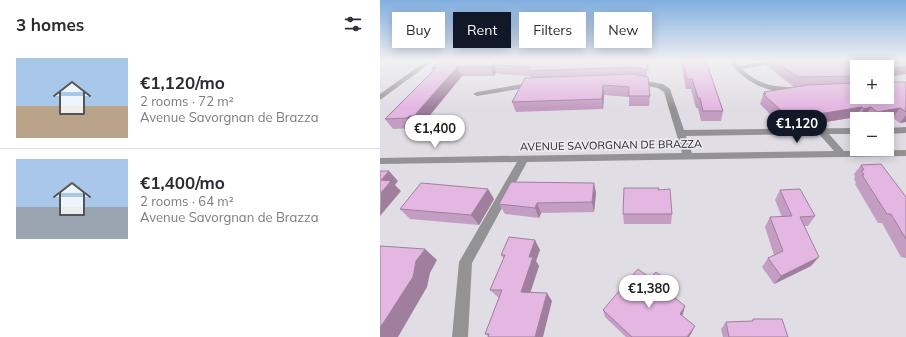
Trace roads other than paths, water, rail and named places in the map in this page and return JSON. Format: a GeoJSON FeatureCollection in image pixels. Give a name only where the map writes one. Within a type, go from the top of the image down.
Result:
{"type":"FeatureCollection","features":[{"type":"Feature","properties":{"kind":"street"},"geometry":{"type":"LineString","coordinates":[[380,98],[409,77]]}},
{"type":"Feature","properties":{"kind":"street"},"geometry":{"type":"LineString","coordinates":[[746,77],[755,82],[785,90],[799,90]]}},
{"type":"Feature","properties":{"kind":"street"},"geometry":{"type":"LineString","coordinates":[[625,80],[650,82],[660,86],[667,92],[688,156]]}},
{"type":"Feature","properties":{"kind":"street"},"geometry":{"type":"LineString","coordinates":[[476,94],[539,84]]}},
{"type":"Feature","properties":{"kind":"street"},"geometry":{"type":"LineString","coordinates":[[894,131],[906,130]]}},
{"type":"Feature","properties":{"kind":"street"},"geometry":{"type":"LineString","coordinates":[[821,131],[842,154]]}},
{"type":"Feature","properties":{"kind":"street","name":"AVENUE SAVORGNAN DE BRAZZA"},"geometry":{"type":"LineString","coordinates":[[680,133],[850,131]]}},
{"type":"Feature","properties":{"kind":"street","name":"AVENUE SAVORGNAN DE BRAZZA"},"geometry":{"type":"LineString","coordinates":[[380,161],[906,153]]}},
{"type":"Feature","properties":{"kind":"street"},"geometry":{"type":"LineString","coordinates":[[460,337],[466,262],[524,158]]}}]}
